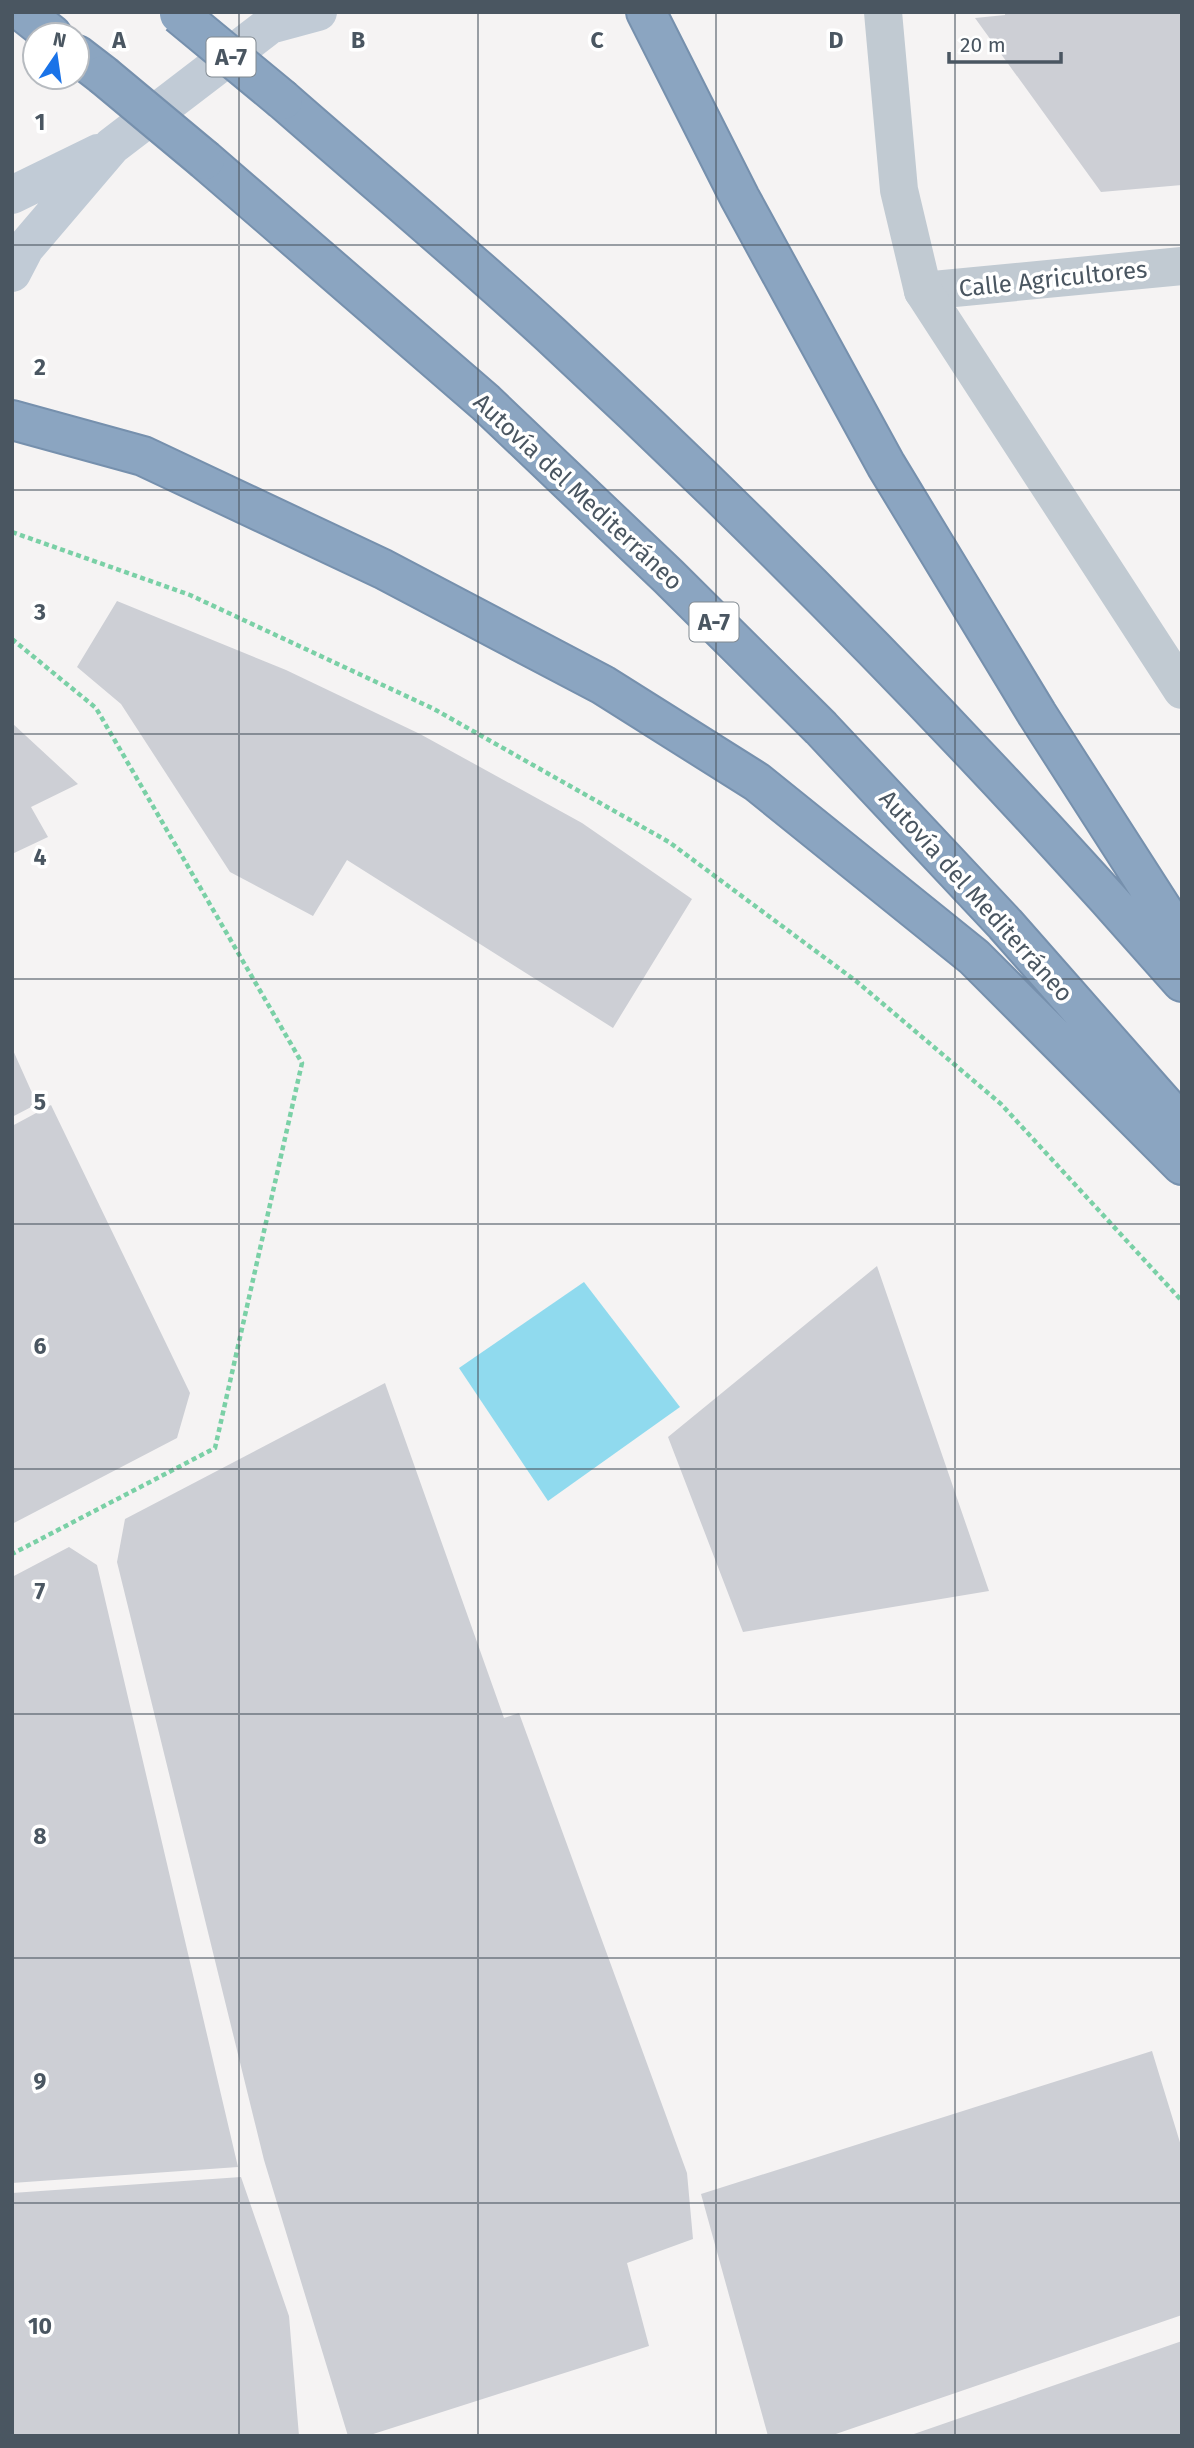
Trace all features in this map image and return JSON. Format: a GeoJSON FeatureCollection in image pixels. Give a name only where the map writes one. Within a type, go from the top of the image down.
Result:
{"type":"FeatureCollection","features":[{"type":"Feature","properties":{"kind":"highway"},"geometry":{"type":"LineString","coordinates":[[646,12],[740,198],[886,465],[1037,714],[1182,940]]}},
{"type":"Feature","properties":{"kind":"highway","name":"A-7"},"geometry":{"type":"LineString","coordinates":[[178,13],[283,100],[549,333],[734,508],[908,682],[1075,861],[1182,982]]}},
{"type":"Feature","properties":{"kind":"highway","name":"Autovía del Mediterráneo"},"geometry":{"type":"LineString","coordinates":[[91,66],[205,160],[485,402],[668,576],[821,728],[1005,923],[1182,1125]]}},
{"type":"Feature","properties":{"kind":"highway"},"geometry":{"type":"LineString","coordinates":[[12,420],[143,456],[383,569],[603,685],[757,782],[974,957],[1182,1166]]}},
{"type":"Feature","properties":{"kind":"main road"},"geometry":{"type":"LineString","coordinates":[[12,195],[112,146],[276,19],[318,12]]}},
{"type":"Feature","properties":{"kind":"main road"},"geometry":{"type":"LineString","coordinates":[[12,273],[25,248],[112,146]]}},
{"type":"Feature","properties":{"kind":"street"},"geometry":{"type":"LineString","coordinates":[[883,12],[899,190],[923,291],[1169,664],[1182,690]]}},
{"type":"Feature","properties":{"kind":"street","name":"Calle Agricultores"},"geometry":{"type":"LineString","coordinates":[[923,291],[1182,266]]}},
{"type":"Feature","properties":{"kind":"path"},"geometry":{"type":"LineString","coordinates":[[12,532],[190,595],[434,709],[670,842],[856,981],[1001,1104],[1182,1301]]}},
{"type":"Feature","properties":{"kind":"path"},"geometry":{"type":"LineString","coordinates":[[12,639],[96,708],[302,1063],[215,1448],[12,1555]]}},
{"type":"Feature","properties":{"kind":"water"},"geometry":{"type":"Polygon","coordinates":[[[584,1282],[680,1407],[548,1501],[459,1368],[584,1282]]]}},
{"type":"Feature","properties":{"kind":"building"},"geometry":{"type":"Polygon","coordinates":[[[1005,12],[1182,12],[1182,185],[1101,192],[975,18],[1005,15],[1005,12]]]}},
{"type":"Feature","properties":{"kind":"building"},"geometry":{"type":"Polygon","coordinates":[[[117,601],[286,670],[420,734],[582,823],[692,899],[613,1028],[347,860],[313,916],[230,872],[121,704],[77,667],[117,601]]]}},
{"type":"Feature","properties":{"kind":"building"},"geometry":{"type":"Polygon","coordinates":[[[12,723],[78,784],[31,807],[48,837],[12,854],[12,723]]]}},
{"type":"Feature","properties":{"kind":"building"},"geometry":{"type":"Polygon","coordinates":[[[12,1048],[37,1104],[12,1117],[12,1048]]]}},
{"type":"Feature","properties":{"kind":"building"},"geometry":{"type":"Polygon","coordinates":[[[51,1105],[190,1393],[177,1438],[12,1524],[12,1126],[51,1105]]]}},
{"type":"Feature","properties":{"kind":"building"},"geometry":{"type":"Polygon","coordinates":[[[877,1266],[989,1591],[743,1632],[668,1437],[877,1266]]]}},
{"type":"Feature","properties":{"kind":"building"},"geometry":{"type":"Polygon","coordinates":[[[385,1383],[504,1718],[519,1713],[687,2173],[693,2239],[627,2263],[649,2346],[367,2436],[348,2436],[264,2160],[117,1562],[125,1519],[385,1383]]]}},
{"type":"Feature","properties":{"kind":"building"},"geometry":{"type":"Polygon","coordinates":[[[69,1547],[97,1565],[238,2167],[12,2183],[12,1577],[69,1547]]]}},
{"type":"Feature","properties":{"kind":"building"},"geometry":{"type":"Polygon","coordinates":[[[1152,2051],[1182,2149],[1182,2315],[830,2436],[768,2436],[701,2194],[1152,2051]]]}},
{"type":"Feature","properties":{"kind":"building"},"geometry":{"type":"Polygon","coordinates":[[[241,2177],[289,2316],[299,2436],[12,2436],[12,2193],[241,2177]]]}},
{"type":"Feature","properties":{"kind":"building"},"geometry":{"type":"Polygon","coordinates":[[[1182,2341],[1182,2436],[911,2436],[911,2435],[1182,2341]]]}}]}
